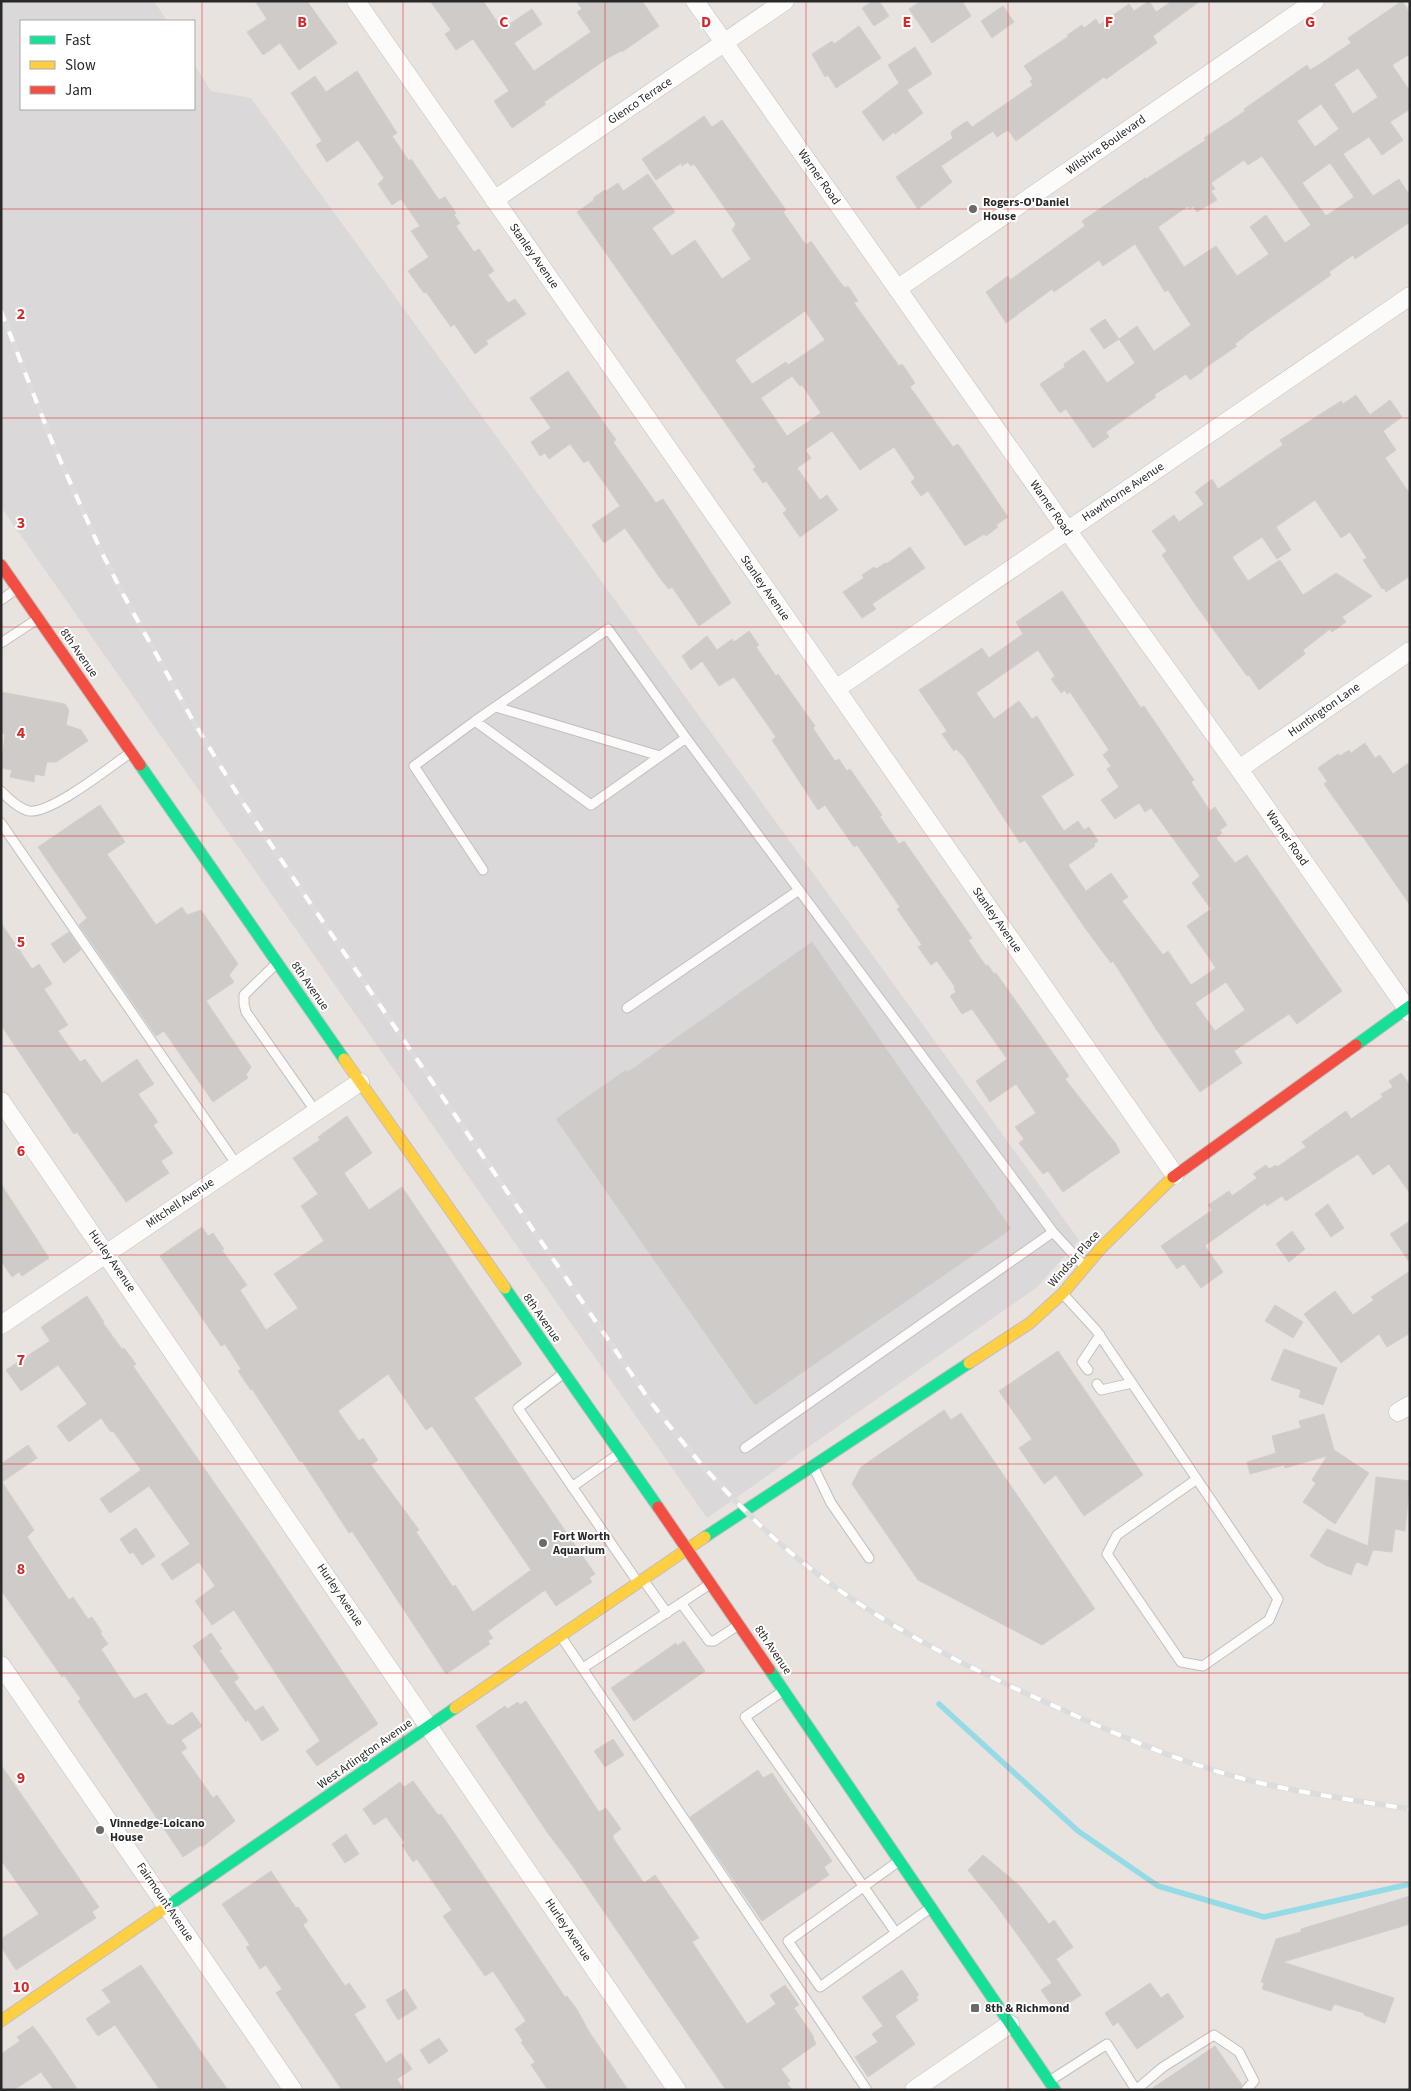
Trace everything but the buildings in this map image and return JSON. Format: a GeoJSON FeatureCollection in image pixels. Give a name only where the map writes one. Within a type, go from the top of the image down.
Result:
{"type":"FeatureCollection","features":[{"type":"Feature","properties":{"kind":"main road","name":"8th Avenue"},"geometry":{"type":"LineString","coordinates":[[1,565],[687,1548],[1052,2086]]}},
{"type":"Feature","properties":{"kind":"main road","name":"Windsor Place"},"geometry":{"type":"LineString","coordinates":[[744,1510],[1030,1323],[1062,1294],[1101,1248],[1175,1175],[1409,1010]]}},
{"type":"Feature","properties":{"kind":"main road","name":"West Arlington Avenue"},"geometry":{"type":"LineString","coordinates":[[1,2021],[744,1510]]}},
{"type":"Feature","properties":{"kind":"street","name":"Stanley Avenue"},"geometry":{"type":"LineString","coordinates":[[356,1],[1175,1175]]}},
{"type":"Feature","properties":{"kind":"street","name":"Warner Road"},"geometry":{"type":"LineString","coordinates":[[695,1],[1067,530],[1409,1010]]}},
{"type":"Feature","properties":{"kind":"street","name":"Glenco Terrace"},"geometry":{"type":"LineString","coordinates":[[494,200],[785,1]]}},
{"type":"Feature","properties":{"kind":"street","name":"Wilshire Boulevard"},"geometry":{"type":"LineString","coordinates":[[898,289],[1315,1]]}},
{"type":"Feature","properties":{"kind":"street","name":"Hawthorne Avenue"},"geometry":{"type":"LineString","coordinates":[[836,689],[1410,296]]}},
{"type":"Feature","properties":{"kind":"street","name":"Huntington Lane"},"geometry":{"type":"LineString","coordinates":[[1239,769],[1410,651]]}},
{"type":"Feature","properties":{"kind":"street","name":"Mitchell Avenue"},"geometry":{"type":"LineString","coordinates":[[1,1325],[360,1082]]}},
{"type":"Feature","properties":{"kind":"street","name":"Hurley Avenue"},"geometry":{"type":"LineString","coordinates":[[1,1102],[107,1253],[677,2090]]}},
{"type":"Feature","properties":{"kind":"street","name":"Fairmount Avenue"},"geometry":{"type":"LineString","coordinates":[[1,1665],[293,2090]]}},
{"type":"Feature","properties":{"kind":"street"},"geometry":{"type":"LineString","coordinates":[[914,2090],[1010,2024]]}},
{"type":"Feature","properties":{"kind":"lane"},"geometry":{"type":"LineString","coordinates":[[1,600],[17,588]]}},
{"type":"Feature","properties":{"kind":"lane"},"geometry":{"type":"LineString","coordinates":[[1,643],[38,618]]}},
{"type":"Feature","properties":{"kind":"lane"},"geometry":{"type":"LineString","coordinates":[[483,870],[414,766],[475,721],[608,629],[686,738],[1053,1232],[1086,1268]]}},
{"type":"Feature","properties":{"kind":"lane"},"geometry":{"type":"LineString","coordinates":[[496,707],[660,756]]}},
{"type":"Feature","properties":{"kind":"lane"},"geometry":{"type":"LineString","coordinates":[[475,721],[591,805],[686,738]]}},
{"type":"Feature","properties":{"kind":"lane"},"geometry":{"type":"LineString","coordinates":[[1,791],[28,811],[42,810],[67,797],[131,752]]}},
{"type":"Feature","properties":{"kind":"lane"},"geometry":{"type":"LineString","coordinates":[[1,823],[237,1165]]}},
{"type":"Feature","properties":{"kind":"lane"},"geometry":{"type":"LineString","coordinates":[[627,1008],[799,890]]}},
{"type":"Feature","properties":{"kind":"lane"},"geometry":{"type":"LineString","coordinates":[[277,963],[244,995],[246,1012],[316,1112]]}},
{"type":"Feature","properties":{"kind":"lane"},"geometry":{"type":"LineString","coordinates":[[744,1448],[1053,1232]]}},
{"type":"Feature","properties":{"kind":"lane"},"geometry":{"type":"LineString","coordinates":[[1062,1294],[1100,1335],[1278,1599],[1268,1620],[1203,1666],[1181,1662],[1107,1554],[1117,1535],[1197,1479]]}},
{"type":"Feature","properties":{"kind":"lane"},"geometry":{"type":"LineString","coordinates":[[1088,1370],[1082,1362],[1100,1335]]}},
{"type":"Feature","properties":{"kind":"lane"},"geometry":{"type":"LineString","coordinates":[[564,1373],[518,1408],[640,1581],[667,1612]]}},
{"type":"Feature","properties":{"kind":"lane"},"geometry":{"type":"LineString","coordinates":[[1097,1384],[1101,1390],[1132,1383]]}},
{"type":"Feature","properties":{"kind":"lane"},"geometry":{"type":"LineString","coordinates":[[572,1486],[620,1453]]}},
{"type":"Feature","properties":{"kind":"lane"},"geometry":{"type":"LineString","coordinates":[[813,1466],[831,1503],[869,1558]]}},
{"type":"Feature","properties":{"kind":"lane"},"geometry":{"type":"LineString","coordinates":[[582,1668],[711,1583]]}},
{"type":"Feature","properties":{"kind":"lane"},"geometry":{"type":"LineString","coordinates":[[681,1603],[709,1641],[714,1641],[739,1624]]}},
{"type":"Feature","properties":{"kind":"lane"},"geometry":{"type":"LineString","coordinates":[[561,1636],[867,2090]]}},
{"type":"Feature","properties":{"kind":"lane"},"geometry":{"type":"LineString","coordinates":[[784,1691],[745,1717],[896,1933]]}},
{"type":"Feature","properties":{"kind":"lane"},"geometry":{"type":"LineString","coordinates":[[899,1860],[788,1941],[820,1987],[932,1908]]}},
{"type":"Feature","properties":{"kind":"lane"},"geometry":{"type":"LineString","coordinates":[[1052,2086],[1106,2044],[1136,2090],[1163,2067],[1214,2035],[1239,2052],[1254,2081],[1246,2090]]}},
{"type":"Feature","properties":{"kind":"shaded area"},"geometry":{"type":"Polygon","coordinates":[[[1,1],[154,1],[166,20],[20,20],[20,110],[195,110],[195,66],[211,91],[251,98],[1079,1240],[1036,1288],[707,1518],[1,507],[1,1]]]}},
{"type":"Feature","properties":{"kind":"waterway"},"geometry":{"type":"LineString","coordinates":[[939,1704],[1078,1831],[1158,1886],[1264,1917],[1410,1884]]}},
{"type":"Feature","properties":{"kind":"railway"},"geometry":{"type":"LineString","coordinates":[[1,311],[53,444],[101,551],[192,719],[238,795],[650,1401],[721,1486],[781,1544],[832,1585],[894,1626],[993,1678],[1133,1741],[1206,1768],[1294,1790],[1410,1809]]}},
{"type":"Feature","properties":{"kind":"traffic: fast"},"geometry":{"type":"LineString","coordinates":[[140,765],[344,1059]]}},
{"type":"Feature","properties":{"kind":"traffic: fast"},"geometry":{"type":"LineString","coordinates":[[1356,1045],[1410,1006]]}},
{"type":"Feature","properties":{"kind":"traffic: fast"},"geometry":{"type":"LineString","coordinates":[[505,1288],[658,1507]]}},
{"type":"Feature","properties":{"kind":"traffic: fast"},"geometry":{"type":"LineString","coordinates":[[705,1537],[969,1363]]}},
{"type":"Feature","properties":{"kind":"traffic: fast"},"geometry":{"type":"LineString","coordinates":[[769,1669],[1055,2090]]}},
{"type":"Feature","properties":{"kind":"traffic: fast"},"geometry":{"type":"LineString","coordinates":[[165,1908],[455,1708]]}},
{"type":"Feature","properties":{"kind":"traffic: slow"},"geometry":{"type":"LineString","coordinates":[[344,1059],[505,1288]]}},
{"type":"Feature","properties":{"kind":"traffic: slow"},"geometry":{"type":"LineString","coordinates":[[969,1363],[1030,1323],[1063,1293],[1101,1248],[1173,1177]]}},
{"type":"Feature","properties":{"kind":"traffic: slow"},"geometry":{"type":"LineString","coordinates":[[455,1708],[705,1537]]}},
{"type":"Feature","properties":{"kind":"traffic: slow"},"geometry":{"type":"LineString","coordinates":[[1,2021],[165,1908]]}},
{"type":"Feature","properties":{"kind":"traffic: jam"},"geometry":{"type":"LineString","coordinates":[[1,565],[140,765]]}},
{"type":"Feature","properties":{"kind":"traffic: jam"},"geometry":{"type":"LineString","coordinates":[[1173,1177],[1356,1045]]}},
{"type":"Feature","properties":{"kind":"traffic: jam"},"geometry":{"type":"LineString","coordinates":[[658,1507],[769,1669]]}},
{"type":"Feature","properties":{"kind":"place","name":"Rogers-O'Daniel House"},"geometry":{"type":"Point","coordinates":[973,209]}},
{"type":"Feature","properties":{"kind":"place","name":"Fort Worth Aquarium"},"geometry":{"type":"Point","coordinates":[543,1543]}},
{"type":"Feature","properties":{"kind":"place","name":"Vinnedge-Loicano House"},"geometry":{"type":"Point","coordinates":[100,1830]}},
{"type":"Feature","properties":{"kind":"place","name":"8th & Richmond"},"geometry":{"type":"Point","coordinates":[975,2008]}}]}
